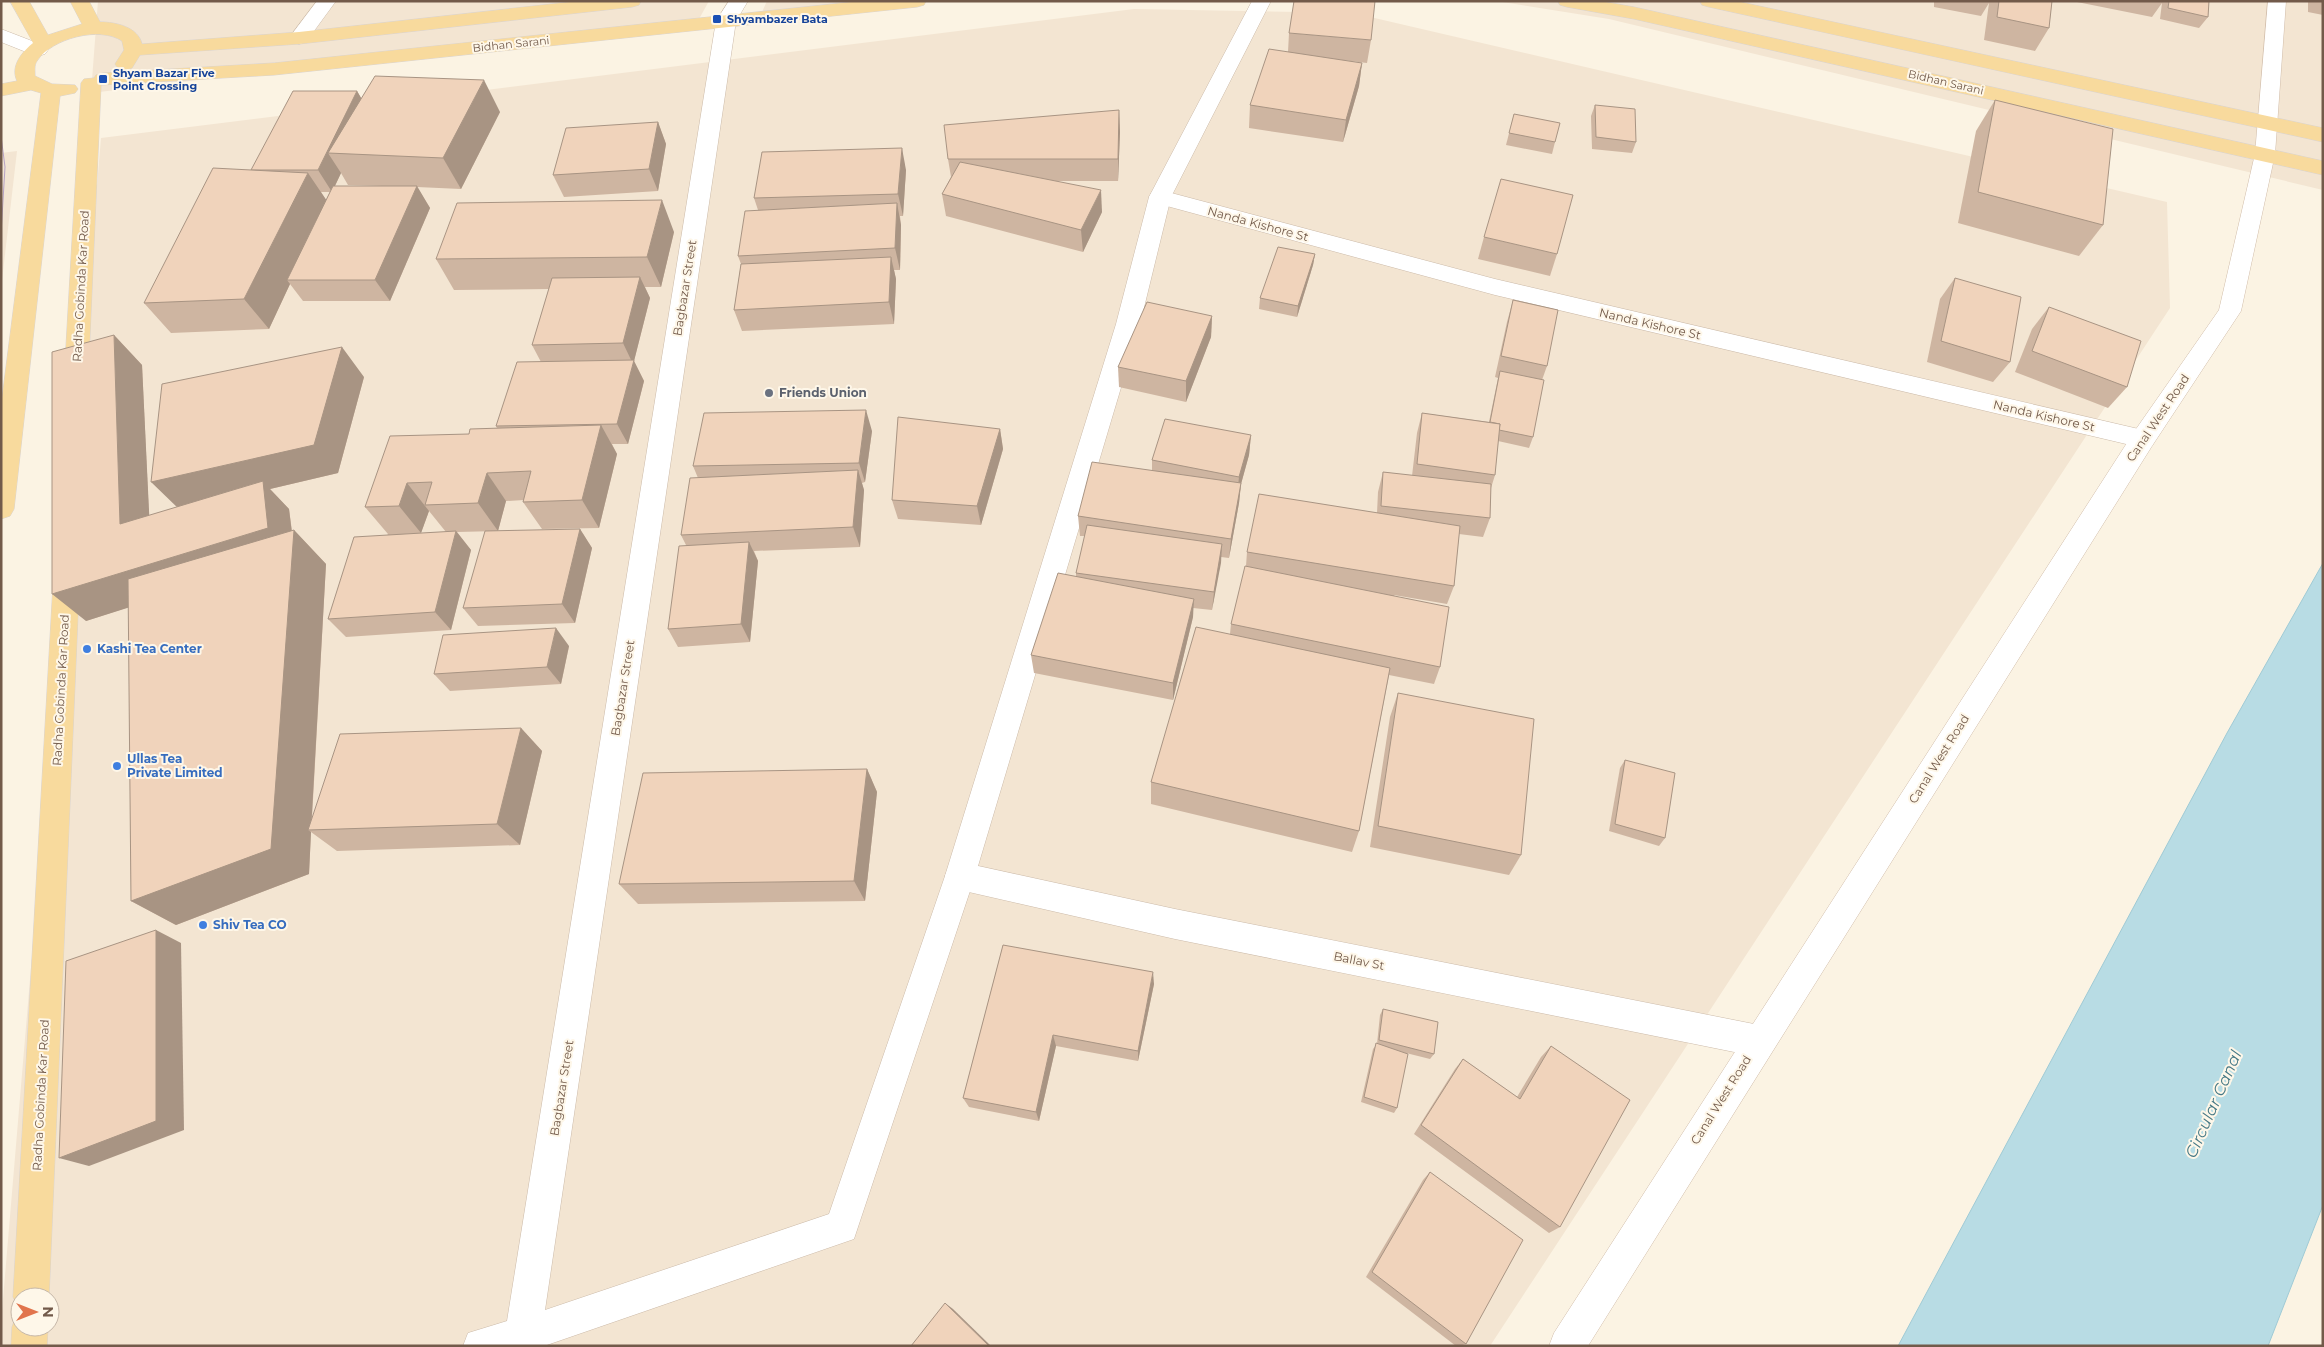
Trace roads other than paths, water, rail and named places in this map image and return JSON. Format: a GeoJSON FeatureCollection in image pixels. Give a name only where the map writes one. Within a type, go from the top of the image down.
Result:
{"type":"FeatureCollection","features":[{"type":"Feature","properties":{"kind":"main road"},"geometry":{"type":"LineString","coordinates":[[19,1],[30,54],[24,69],[25,78],[41,87]]}},
{"type":"Feature","properties":{"kind":"main road"},"geometry":{"type":"LineString","coordinates":[[79,1],[94,28]]}},
{"type":"Feature","properties":{"kind":"main road"},"geometry":{"type":"LineString","coordinates":[[134,50],[298,38],[632,1]]}},
{"type":"Feature","properties":{"kind":"main road","name":"Bidhan Sarani"},"geometry":{"type":"LineString","coordinates":[[97,81],[274,69],[733,11],[917,1]]}},
{"type":"Feature","properties":{"kind":"main road","name":"Bidhan Sarani"},"geometry":{"type":"LineString","coordinates":[[1567,1],[1604,4],[2323,168]]}},
{"type":"Feature","properties":{"kind":"main road"},"geometry":{"type":"LineString","coordinates":[[1709,1],[2323,135]]}},
{"type":"Feature","properties":{"kind":"main road"},"geometry":{"type":"LineString","coordinates":[[1,90],[41,87],[77,88],[97,81],[123,66],[134,50],[131,38],[116,30],[94,28],[68,34],[30,54]]}},
{"type":"Feature","properties":{"kind":"main road","name":"Radha Gobinda Kar Road"},"geometry":{"type":"LineString","coordinates":[[75,402],[97,81]]}},
{"type":"Feature","properties":{"kind":"main road"},"geometry":{"type":"LineString","coordinates":[[1,509],[41,87]]}},
{"type":"Feature","properties":{"kind":"main road","name":"Radha Gobinda Kar Road"},"geometry":{"type":"LineString","coordinates":[[31,1287],[68,541]]}},
{"type":"Feature","properties":{"kind":"street"},"geometry":{"type":"LineString","coordinates":[[298,38],[327,1]]}},
{"type":"Feature","properties":{"kind":"street"},"geometry":{"type":"LineString","coordinates":[[481,1346],[523,1335],[842,1227],[960,876],[1128,324],[1160,197],[1262,1]]}},
{"type":"Feature","properties":{"kind":"street","name":"Canal West Road"},"geometry":{"type":"LineString","coordinates":[[1567,1346],[1759,1041],[2143,440],[2230,312],[2265,154],[2266,122],[2277,1]]}},
{"type":"Feature","properties":{"kind":"street","name":"Bagbazar Street"},"geometry":{"type":"LineString","coordinates":[[523,1335],[733,11]]}},
{"type":"Feature","properties":{"kind":"street"},"geometry":{"type":"LineString","coordinates":[[1,35],[30,54]]}},
{"type":"Feature","properties":{"kind":"street","name":"Nanda Kishore St"},"geometry":{"type":"LineString","coordinates":[[1160,197],[1495,287],[2143,440]]}},
{"type":"Feature","properties":{"kind":"street","name":"Ballav St"},"geometry":{"type":"LineString","coordinates":[[960,876],[1175,924],[1759,1041]]}},
{"type":"Feature","properties":{"kind":"water","name":"Circular Canal"},"geometry":{"type":"Polygon","coordinates":[[[2323,563],[2323,1205],[2268,1346],[1898,1346],[2227,733],[2323,563]]]}},
{"type":"Feature","properties":{"kind":"tram line"},"geometry":{"type":"LineString","coordinates":[[1,136],[5,167],[1,234]]}},
{"type":"Feature","properties":{"kind":"place","name":"Shyambazer Bata"},"geometry":{"type":"Point","coordinates":[717,19]}},
{"type":"Feature","properties":{"kind":"place","name":"Shyam Bazar Five Point Crossing"},"geometry":{"type":"Point","coordinates":[103,79]}},
{"type":"Feature","properties":{"kind":"place","name":"Friends Union"},"geometry":{"type":"Point","coordinates":[769,393]}},
{"type":"Feature","properties":{"kind":"place","name":"Kashi Tea Center"},"geometry":{"type":"Point","coordinates":[87,649]}},
{"type":"Feature","properties":{"kind":"place","name":"Ullas Tea Private Limited"},"geometry":{"type":"Point","coordinates":[117,766]}},
{"type":"Feature","properties":{"kind":"place","name":"Shiv Tea CO"},"geometry":{"type":"Point","coordinates":[203,925]}}]}
